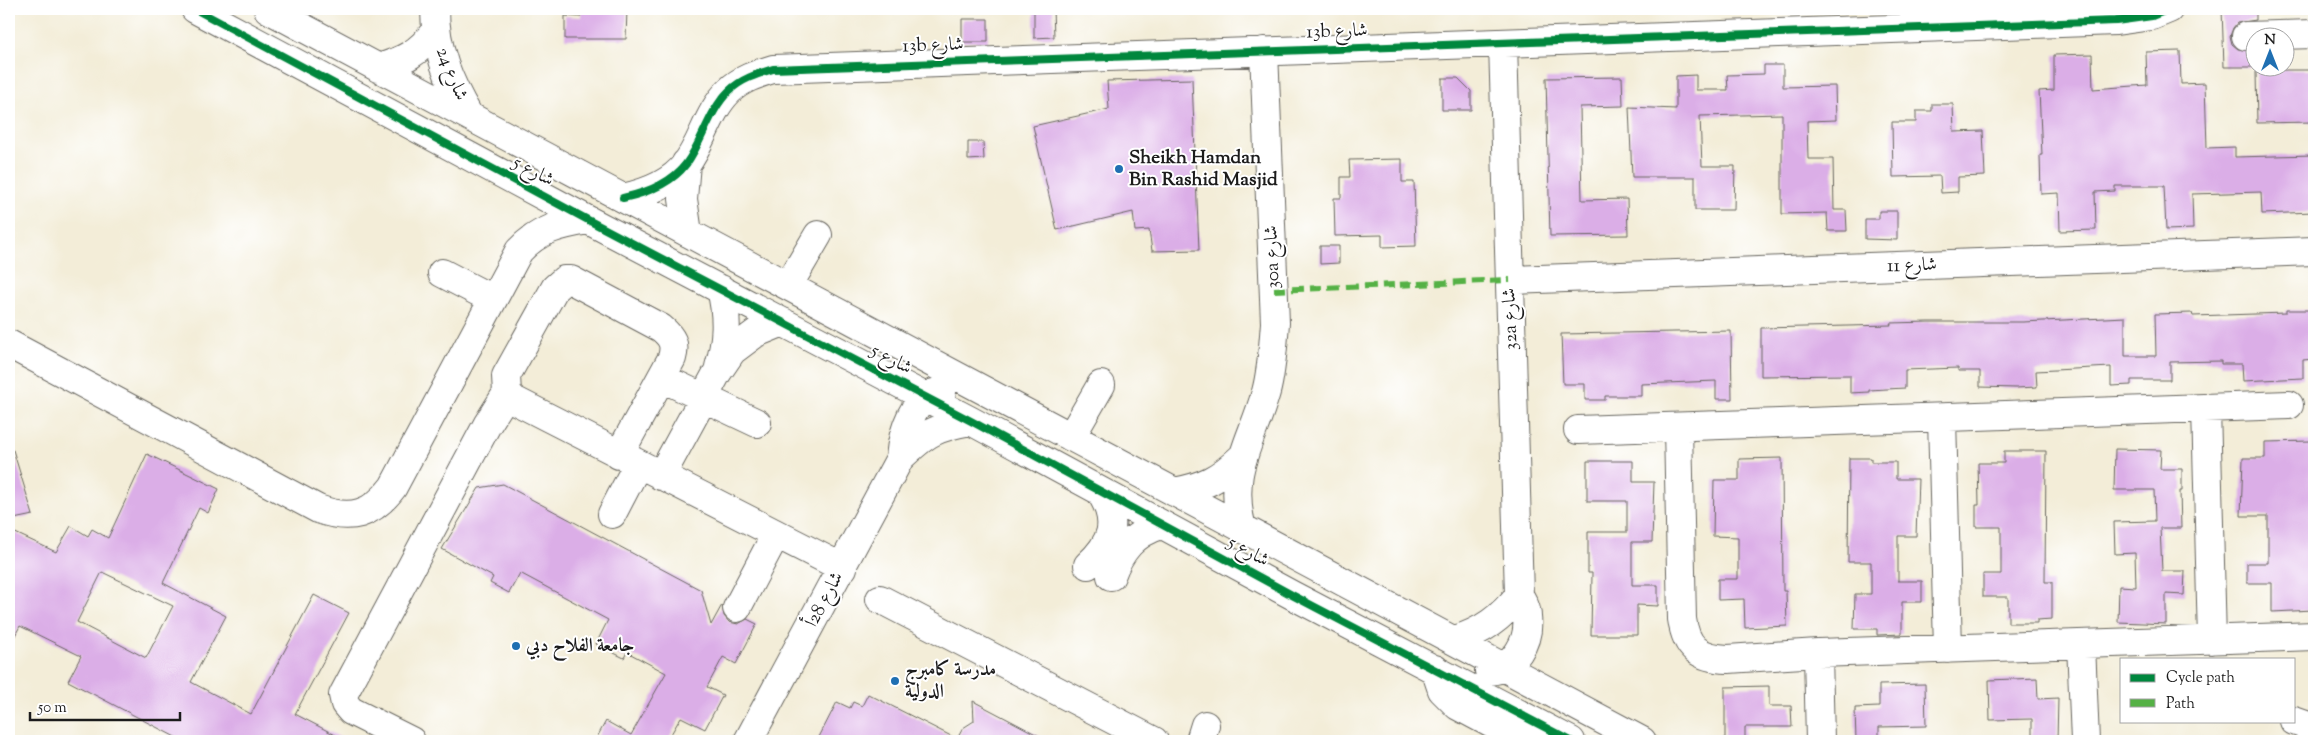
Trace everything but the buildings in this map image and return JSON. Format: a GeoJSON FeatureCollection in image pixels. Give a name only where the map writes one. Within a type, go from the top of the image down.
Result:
{"type":"FeatureCollection","features":[{"type":"Feature","properties":{"kind":"street","name":"شارع 5"},"geometry":{"type":"LineString","coordinates":[[195,9],[588,220],[971,420],[1292,595],[1571,741]]}},
{"type":"Feature","properties":{"kind":"street","name":"شارع 5"},"geometry":{"type":"LineString","coordinates":[[268,9],[1642,741]]}},
{"type":"Feature","properties":{"kind":"street","name":"13b شارع"},"geometry":{"type":"LineString","coordinates":[[623,198],[641,194],[658,187],[673,176],[686,164],[715,108],[730,90],[750,76],[773,68],[2116,22],[2152,16],[2169,9]]}},
{"type":"Feature","properties":{"kind":"street","name":"شارع 24"},"geometry":{"type":"LineString","coordinates":[[378,68],[398,62],[414,54],[427,42],[435,20]]}},
{"type":"Feature","properties":{"kind":"street","name":"شارع 24"},"geometry":{"type":"LineString","coordinates":[[435,20],[448,77],[469,116]]}},
{"type":"Feature","properties":{"kind":"street"},"geometry":{"type":"LineString","coordinates":[[2296,35],[2314,34]]}},
{"type":"Feature","properties":{"kind":"street","name":"32a شارع"},"geometry":{"type":"LineString","coordinates":[[1503,43],[1519,595],[1528,616],[1524,642],[1516,656],[1505,667]]}},
{"type":"Feature","properties":{"kind":"street","name":"30a شارع"},"geometry":{"type":"LineString","coordinates":[[1242,529],[1237,509],[1236,490],[1242,458],[1257,422],[1267,390],[1273,357],[1275,323],[1264,51]]}},
{"type":"Feature","properties":{"kind":"street","name":"13b شارع"},"geometry":{"type":"LineString","coordinates":[[686,164],[683,199],[688,233]]}},
{"type":"Feature","properties":{"kind":"street"},"geometry":{"type":"LineString","coordinates":[[9,344],[318,510],[335,515],[352,516],[368,511],[383,501],[393,487],[492,300],[512,264],[530,240],[543,231],[557,226],[588,220]]}},
{"type":"Feature","properties":{"kind":"street"},"geometry":{"type":"LineString","coordinates":[[788,286],[818,235]]}},
{"type":"Feature","properties":{"kind":"street","name":"شارع 11"},"geometry":{"type":"LineString","coordinates":[[1510,280],[2314,251]]}},
{"type":"Feature","properties":{"kind":"street"},"geometry":{"type":"LineString","coordinates":[[442,273],[492,300]]}},
{"type":"Feature","properties":{"kind":"street"},"geometry":{"type":"LineString","coordinates":[[411,741],[351,711],[345,704],[343,695],[487,424],[507,393],[506,376],[555,288],[564,280],[571,280],[668,333],[673,339],[675,349],[662,378],[640,465]]}},
{"type":"Feature","properties":{"kind":"street"},"geometry":{"type":"LineString","coordinates":[[711,385],[725,348],[726,318],[721,288]]}},
{"type":"Feature","properties":{"kind":"street"},"geometry":{"type":"LineString","coordinates":[[612,514],[640,465],[711,385],[732,351],[744,341],[769,327],[783,322]]}},
{"type":"Feature","properties":{"kind":"street"},"geometry":{"type":"LineString","coordinates":[[662,378],[711,385],[757,423]]}},
{"type":"Feature","properties":{"kind":"street"},"geometry":{"type":"LineString","coordinates":[[1071,437],[1101,385]]}},
{"type":"Feature","properties":{"kind":"street"},"geometry":{"type":"LineString","coordinates":[[925,396],[931,392],[949,393],[1099,469],[1117,474],[1135,471]]}},
{"type":"Feature","properties":{"kind":"street"},"geometry":{"type":"LineString","coordinates":[[507,393],[514,400],[842,568]]}},
{"type":"Feature","properties":{"kind":"street","name":"شارع 28أ"},"geometry":{"type":"LineString","coordinates":[[900,458],[906,428],[925,396]]}},
{"type":"Feature","properties":{"kind":"street"},"geometry":{"type":"LineString","coordinates":[[1578,430],[2289,405]]}},
{"type":"Feature","properties":{"kind":"street"},"geometry":{"type":"LineString","coordinates":[[2206,408],[2212,640]]}},
{"type":"Feature","properties":{"kind":"street"},"geometry":{"type":"LineString","coordinates":[[1942,418],[1948,649]]}},
{"type":"Feature","properties":{"kind":"street","name":"شارع 28أ"},"geometry":{"type":"LineString","coordinates":[[748,741],[900,458],[919,440],[943,426],[971,420]]}},
{"type":"Feature","properties":{"kind":"street"},"geometry":{"type":"LineString","coordinates":[[1678,426],[1682,619],[1684,633],[1690,645],[1701,654],[1714,658],[2212,640],[2254,649],[2314,636]]}},
{"type":"Feature","properties":{"kind":"street","name":"30a شارع"},"geometry":{"type":"LineString","coordinates":[[1174,492],[1194,488],[1213,481],[1242,458]]}},
{"type":"Feature","properties":{"kind":"street"},"geometry":{"type":"LineString","coordinates":[[1101,492],[1109,506],[1112,522],[1110,538],[1102,553],[1100,570],[1120,556],[1135,538],[1147,529],[1161,525]]}},
{"type":"Feature","properties":{"kind":"street"},"geometry":{"type":"LineString","coordinates":[[737,608],[776,534]]}},
{"type":"Feature","properties":{"kind":"street"},"geometry":{"type":"LineString","coordinates":[[1292,595],[1309,594],[1326,597],[1468,669],[1482,671],[1498,670],[1505,667]]}},
{"type":"Feature","properties":{"kind":"street"},"geometry":{"type":"LineString","coordinates":[[1455,640],[1474,634],[1491,624],[1506,611],[1519,595]]}},
{"type":"Feature","properties":{"kind":"street"},"geometry":{"type":"LineString","coordinates":[[880,599],[1154,741]]}},
{"type":"Feature","properties":{"kind":"street"},"geometry":{"type":"LineString","coordinates":[[2082,644],[2084,741]]}},
{"type":"Feature","properties":{"kind":"street"},"geometry":{"type":"LineString","coordinates":[[1818,653],[1820,741]]}},
{"type":"Feature","properties":{"kind":"street"},"geometry":{"type":"LineString","coordinates":[[1435,669],[1442,690],[1458,706],[1524,741]]}},
{"type":"Feature","properties":{"kind":"street"},"geometry":{"type":"LineString","coordinates":[[2296,722],[2314,728]]}},
{"type":"Feature","properties":{"kind":"marked path"},"geometry":{"type":"LineString","coordinates":[[1274,290],[1510,280]]}},
{"type":"Feature","properties":{"kind":"cycle path"},"geometry":{"type":"LineString","coordinates":[[195,9],[588,220],[971,421],[1292,595],[1571,741]]}},
{"type":"Feature","properties":{"kind":"cycle path"},"geometry":{"type":"LineString","coordinates":[[623,198],[658,187],[680,171],[692,155],[716,108],[729,91],[744,80],[773,69],[2116,21],[2152,16],[2169,9]]}},
{"type":"Feature","properties":{"kind":"place","name":"Sheikh Hamdan Bin Rashid Masjid"},"geometry":{"type":"Point","coordinates":[1119,169]}},
{"type":"Feature","properties":{"kind":"place","name":"جامعة الفلاح دبي"},"geometry":{"type":"Point","coordinates":[516,646]}},
{"type":"Feature","properties":{"kind":"place","name":"مدرسة كامبرج الدولية"},"geometry":{"type":"Point","coordinates":[895,681]}}]}
